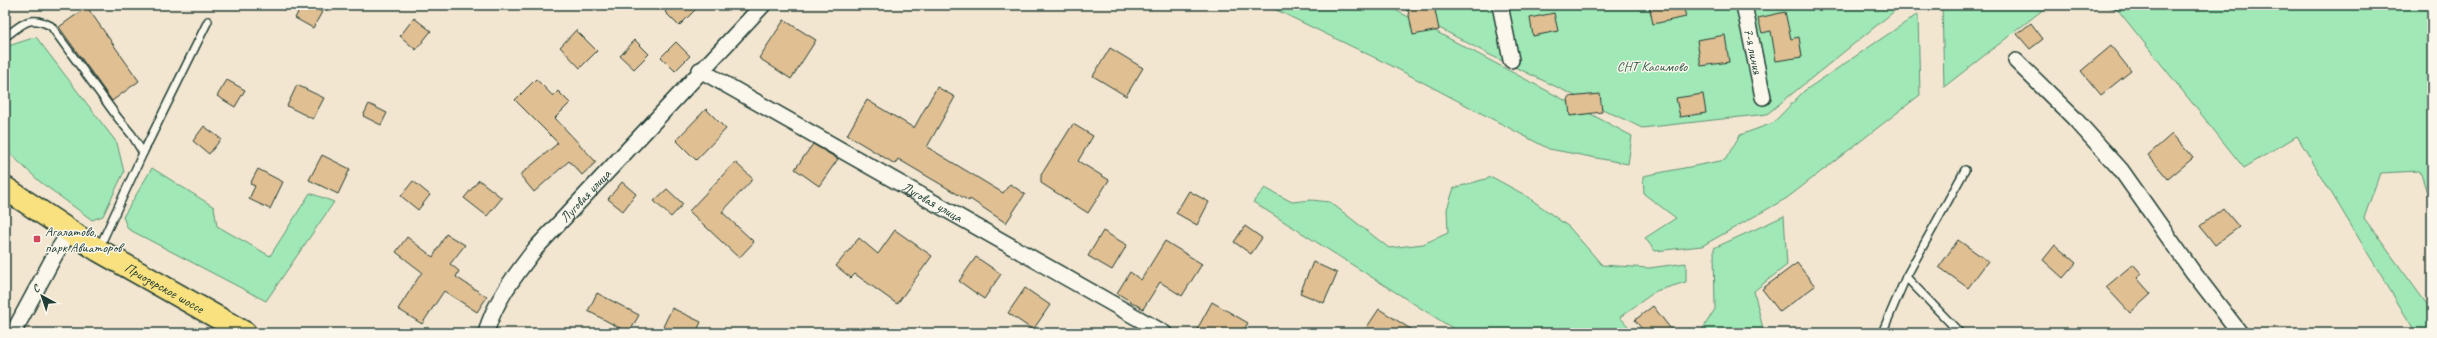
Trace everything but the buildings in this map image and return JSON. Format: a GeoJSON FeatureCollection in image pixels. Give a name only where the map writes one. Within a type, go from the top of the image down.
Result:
{"type":"FeatureCollection","features":[{"type":"Feature","properties":{"kind":"main road","name":"Приозерское шоссе"},"geometry":{"type":"LineString","coordinates":[[5,188],[98,250],[245,333]]}},
{"type":"Feature","properties":{"kind":"street","name":"Луговая улица"},"geometry":{"type":"LineString","coordinates":[[486,333],[489,321],[513,277],[536,248],[700,70],[763,5]]}},
{"type":"Feature","properties":{"kind":"street"},"geometry":{"type":"LineString","coordinates":[[1500,5],[1511,60]]}},
{"type":"Feature","properties":{"kind":"street","name":"7-я линия"},"geometry":{"type":"LineString","coordinates":[[1744,5],[1763,97]]}},
{"type":"Feature","properties":{"kind":"street"},"geometry":{"type":"LineString","coordinates":[[2016,60],[2074,118],[2121,170],[2193,272],[2240,333]]}},
{"type":"Feature","properties":{"kind":"street","name":"Луговая улица"},"geometry":{"type":"LineString","coordinates":[[700,70],[1164,333]]}},
{"type":"Feature","properties":{"kind":"street"},"geometry":{"type":"LineString","coordinates":[[13,333],[56,253],[70,232]]}},
{"type":"Feature","properties":{"kind":"lane"},"geometry":{"type":"LineString","coordinates":[[5,37],[30,19],[41,20],[51,26],[94,86],[132,135],[143,153]]}},
{"type":"Feature","properties":{"kind":"lane"},"geometry":{"type":"LineString","coordinates":[[98,250],[143,153],[208,21]]}},
{"type":"Feature","properties":{"kind":"lane"},"geometry":{"type":"LineString","coordinates":[[1882,333],[1906,277],[1965,170]]}},
{"type":"Feature","properties":{"kind":"lane"},"geometry":{"type":"LineString","coordinates":[[1906,277],[1960,333]]}},
{"type":"Feature","properties":{"kind":"green space"},"geometry":{"type":"Polygon","coordinates":[[[1266,5],[1386,5],[1632,136],[1628,164],[1549,149],[1390,65],[1266,5]]]}},
{"type":"Feature","properties":{"kind":"green space","name":"СНТ Касимово"},"geometry":{"type":"Polygon","coordinates":[[[1396,5],[1902,5],[1767,114],[1642,128],[1492,56],[1396,5]]]}},
{"type":"Feature","properties":{"kind":"green space"},"geometry":{"type":"Polygon","coordinates":[[[1942,5],[2049,5],[1944,87],[1942,5]]]}},
{"type":"Feature","properties":{"kind":"green space"},"geometry":{"type":"Polygon","coordinates":[[[2104,5],[2432,5],[2432,231],[2431,205],[2420,171],[2380,173],[2364,218],[2429,307],[2432,333],[2416,333],[2297,136],[2244,168],[2118,10],[2104,5]]]}},
{"type":"Feature","properties":{"kind":"green space"},"geometry":{"type":"Polygon","coordinates":[[[1918,14],[1920,95],[1787,198],[1702,246],[1655,251],[1645,238],[1676,218],[1644,194],[1643,176],[1725,160],[1740,135],[1773,123],[1804,91],[1918,14]]]}},
{"type":"Feature","properties":{"kind":"green space"},"geometry":{"type":"Polygon","coordinates":[[[36,37],[117,143],[124,172],[103,216],[92,220],[39,181],[5,149],[5,47],[36,37]]]}},
{"type":"Feature","properties":{"kind":"green space"},"geometry":{"type":"Polygon","coordinates":[[[152,168],[214,207],[217,226],[270,256],[310,193],[334,202],[266,301],[128,229],[123,217],[152,168]]]}},
{"type":"Feature","properties":{"kind":"green space"},"geometry":{"type":"Polygon","coordinates":[[[1492,177],[1525,195],[1569,227],[1602,265],[1649,268],[1686,263],[1686,282],[1656,291],[1620,317],[1634,333],[1460,333],[1253,202],[1265,188],[1292,202],[1311,200],[1330,202],[1389,248],[1423,244],[1448,233],[1447,209],[1454,188],[1492,177]]]}},
{"type":"Feature","properties":{"kind":"green space"},"geometry":{"type":"Polygon","coordinates":[[[1784,216],[1787,265],[1754,291],[1764,333],[1700,333],[1715,309],[1714,248],[1784,216]]]}},
{"type":"Feature","properties":{"kind":"place","name":"Агалатово, парк Авиаторов"},"geometry":{"type":"Point","coordinates":[37,239]}}]}
